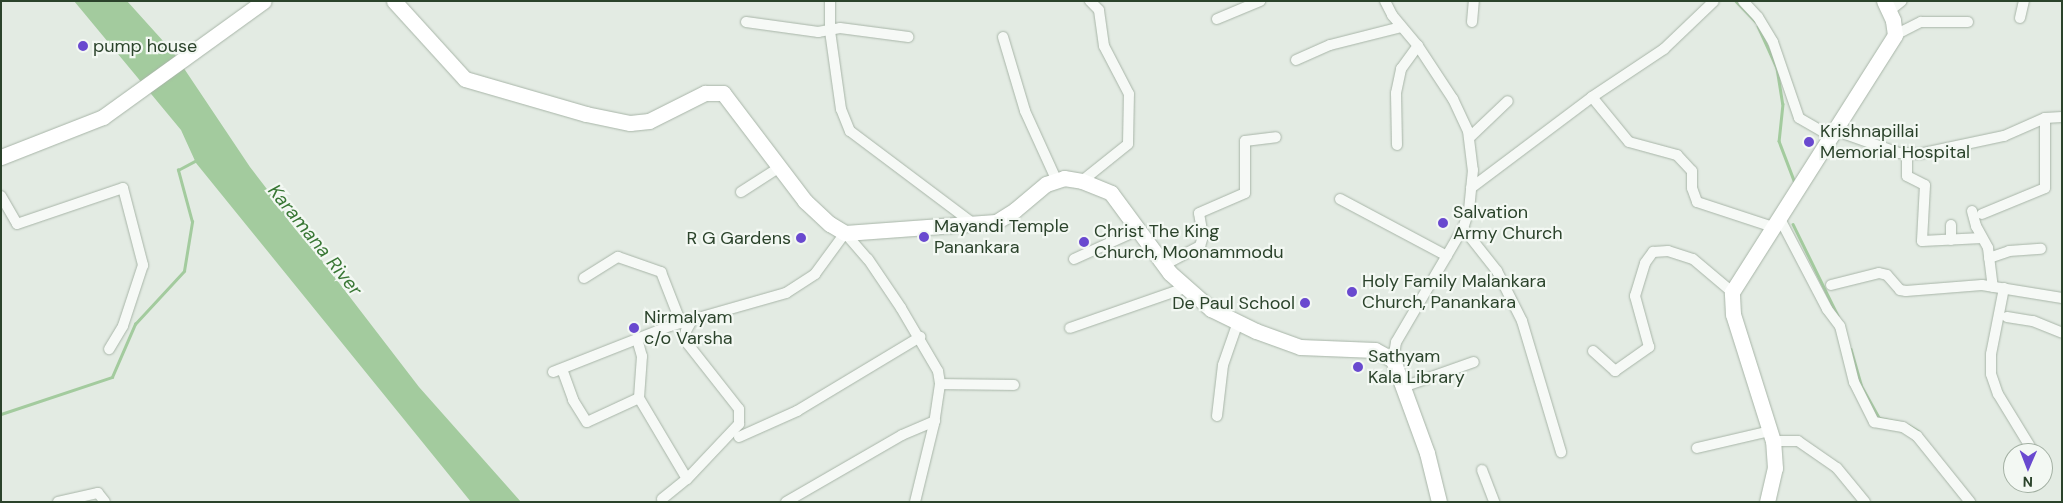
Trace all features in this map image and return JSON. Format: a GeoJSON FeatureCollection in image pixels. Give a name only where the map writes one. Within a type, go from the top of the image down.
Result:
{"type":"FeatureCollection","features":[{"type":"Feature","properties":{"kind":"main road"},"geometry":{"type":"LineString","coordinates":[[1,157],[103,117],[264,1]]}},
{"type":"Feature","properties":{"kind":"main road"},"geometry":{"type":"LineString","coordinates":[[394,1],[465,80],[586,114],[630,123],[649,121],[705,93],[723,93],[810,206],[845,233],[890,232],[924,225],[977,226],[1002,218],[1056,179],[1082,181],[1111,194],[1164,265],[1185,288],[1210,309],[1300,347],[1375,350],[1392,360],[1427,453],[1439,502]]}},
{"type":"Feature","properties":{"kind":"main road"},"geometry":{"type":"LineString","coordinates":[[1767,502],[1774,468],[1771,436],[1732,314],[1732,292],[1894,35],[1886,6]]}},
{"type":"Feature","properties":{"kind":"street"},"geometry":{"type":"LineString","coordinates":[[830,1],[830,31],[841,108],[850,131],[977,226]]}},
{"type":"Feature","properties":{"kind":"street"},"geometry":{"type":"LineString","coordinates":[[1082,181],[1128,144],[1129,94],[1104,46],[1099,10],[1090,1]]}},
{"type":"Feature","properties":{"kind":"street"},"geometry":{"type":"LineString","coordinates":[[1217,19],[1260,1]]}},
{"type":"Feature","properties":{"kind":"street"},"geometry":{"type":"LineString","coordinates":[[1385,1],[1400,27],[1418,46],[1453,99],[1470,137],[1472,150],[1469,210],[1447,256],[1396,342],[1392,360]]}},
{"type":"Feature","properties":{"kind":"street"},"geometry":{"type":"LineString","coordinates":[[1472,22],[1474,1]]}},
{"type":"Feature","properties":{"kind":"street"},"geometry":{"type":"LineString","coordinates":[[1471,188],[1592,97],[1664,49],[1714,1]]}},
{"type":"Feature","properties":{"kind":"street"},"geometry":{"type":"LineString","coordinates":[[1743,1],[1758,17],[1773,42],[1799,118],[1832,133],[1907,153],[1919,154],[2004,136],[2045,118],[2062,117]]}},
{"type":"Feature","properties":{"kind":"street"},"geometry":{"type":"LineString","coordinates":[[1886,6],[1902,1]]}},
{"type":"Feature","properties":{"kind":"street"},"geometry":{"type":"LineString","coordinates":[[2020,18],[2024,1]]}},
{"type":"Feature","properties":{"kind":"street"},"geometry":{"type":"LineString","coordinates":[[746,22],[830,31],[840,28],[908,37]]}},
{"type":"Feature","properties":{"kind":"street"},"geometry":{"type":"LineString","coordinates":[[1894,35],[1921,22],[1968,22]]}},
{"type":"Feature","properties":{"kind":"street"},"geometry":{"type":"LineString","coordinates":[[1296,60],[1330,44],[1400,27]]}},
{"type":"Feature","properties":{"kind":"street"},"geometry":{"type":"LineString","coordinates":[[1003,37],[1025,111],[1056,179]]}},
{"type":"Feature","properties":{"kind":"street"},"geometry":{"type":"LineString","coordinates":[[1397,145],[1396,93],[1401,69],[1418,46]]}},
{"type":"Feature","properties":{"kind":"street"},"geometry":{"type":"LineString","coordinates":[[1592,97],[1629,142],[1677,155],[1692,171],[1692,188],[1697,202],[1776,222],[1827,309],[1840,326],[1854,382],[1874,422],[1903,427],[1916,436],[1970,502]]}},
{"type":"Feature","properties":{"kind":"street"},"geometry":{"type":"LineString","coordinates":[[1470,137],[1508,101]]}},
{"type":"Feature","properties":{"kind":"street"},"geometry":{"type":"LineString","coordinates":[[1993,287],[1989,258],[1982,238],[1977,212],[2045,188],[2045,118]]}},
{"type":"Feature","properties":{"kind":"street"},"geometry":{"type":"LineString","coordinates":[[1164,265],[1200,246],[1203,236],[1199,213],[1245,193],[1245,141],[1276,137]]}},
{"type":"Feature","properties":{"kind":"street"},"geometry":{"type":"LineString","coordinates":[[1907,153],[1907,176],[1925,184],[1922,241],[1982,238]]}},
{"type":"Feature","properties":{"kind":"street"},"geometry":{"type":"LineString","coordinates":[[741,192],[780,167]]}},
{"type":"Feature","properties":{"kind":"street"},"geometry":{"type":"LineString","coordinates":[[1,196],[17,224],[124,188],[143,265],[123,326],[109,349]]}},
{"type":"Feature","properties":{"kind":"street"},"geometry":{"type":"LineString","coordinates":[[1340,199],[1447,256]]}},
{"type":"Feature","properties":{"kind":"street"},"geometry":{"type":"LineString","coordinates":[[1951,225],[1951,240]]}},
{"type":"Feature","properties":{"kind":"street"},"geometry":{"type":"LineString","coordinates":[[1462,228],[1496,271],[1522,321],[1561,452]]}},
{"type":"Feature","properties":{"kind":"street"},"geometry":{"type":"LineString","coordinates":[[1074,259],[1138,230]]}},
{"type":"Feature","properties":{"kind":"street"},"geometry":{"type":"LineString","coordinates":[[639,398],[587,422],[573,400],[558,370],[680,323],[786,292],[815,274],[845,233],[868,259],[920,337],[938,371],[940,384],[935,421],[915,502]]}},
{"type":"Feature","properties":{"kind":"street"},"geometry":{"type":"LineString","coordinates":[[1989,258],[2009,251],[2041,250]]}},
{"type":"Feature","properties":{"kind":"street"},"geometry":{"type":"LineString","coordinates":[[1593,351],[1615,371],[1649,347],[1635,296],[1645,263],[1653,252],[1668,251],[1693,259],[1732,292]]}},
{"type":"Feature","properties":{"kind":"street"},"geometry":{"type":"LineString","coordinates":[[584,278],[618,257],[661,272],[680,323]]}},
{"type":"Feature","properties":{"kind":"street"},"geometry":{"type":"LineString","coordinates":[[1831,285],[1880,273],[1887,275],[1900,290],[1906,291],[1993,287],[2062,298]]}},
{"type":"Feature","properties":{"kind":"street"},"geometry":{"type":"LineString","coordinates":[[1070,328],[1185,288]]}},
{"type":"Feature","properties":{"kind":"street"},"geometry":{"type":"LineString","coordinates":[[2004,288],[1991,354],[1991,374],[1998,394],[2028,443]]}},
{"type":"Feature","properties":{"kind":"street"},"geometry":{"type":"LineString","coordinates":[[2007,317],[2033,321],[2062,333]]}},
{"type":"Feature","properties":{"kind":"street"},"geometry":{"type":"LineString","coordinates":[[662,499],[688,479],[738,424],[739,409],[687,343],[686,331],[692,320]]}},
{"type":"Feature","properties":{"kind":"street"},"geometry":{"type":"LineString","coordinates":[[1217,416],[1223,365],[1238,322]]}},
{"type":"Feature","properties":{"kind":"street"},"geometry":{"type":"LineString","coordinates":[[739,436],[797,411],[920,337]]}},
{"type":"Feature","properties":{"kind":"street"},"geometry":{"type":"LineString","coordinates":[[637,339],[642,356],[639,398],[688,479]]}},
{"type":"Feature","properties":{"kind":"street"},"geometry":{"type":"LineString","coordinates":[[1402,387],[1474,362]]}},
{"type":"Feature","properties":{"kind":"street"},"geometry":{"type":"LineString","coordinates":[[940,384],[1014,385]]}},
{"type":"Feature","properties":{"kind":"street"},"geometry":{"type":"LineString","coordinates":[[786,502],[902,435],[935,421]]}},
{"type":"Feature","properties":{"kind":"street"},"geometry":{"type":"LineString","coordinates":[[1697,448],[1771,436],[1798,441],[1837,468],[1865,502]]}},
{"type":"Feature","properties":{"kind":"street"},"geometry":{"type":"LineString","coordinates":[[1482,470],[1494,502]]}},
{"type":"Feature","properties":{"kind":"street"},"geometry":{"type":"LineString","coordinates":[[58,502],[98,493],[105,502]]}},
{"type":"Feature","properties":{"kind":"shaded area"},"geometry":{"type":"Polygon","coordinates":[[[74,1],[127,1],[173,52],[250,167],[419,387],[521,502],[471,502],[196,163],[181,130],[74,1]]]}},
{"type":"Feature","properties":{"kind":"waterway"},"geometry":{"type":"LineString","coordinates":[[1736,1],[1755,21]]}},
{"type":"Feature","properties":{"kind":"waterway"},"geometry":{"type":"LineString","coordinates":[[1758,26],[1777,68],[1783,104],[1779,141],[1795,183]]}},
{"type":"Feature","properties":{"kind":"waterway"},"geometry":{"type":"LineString","coordinates":[[1,414],[112,377],[135,324],[184,271],[192,222],[178,170],[197,160]]}},
{"type":"Feature","properties":{"kind":"waterway"},"geometry":{"type":"LineString","coordinates":[[1793,224],[1838,316]]}},
{"type":"Feature","properties":{"kind":"waterway"},"geometry":{"type":"LineString","coordinates":[[1851,349],[1861,385],[1879,418],[1903,423]]}},
{"type":"Feature","properties":{"kind":"waterway"},"geometry":{"type":"LineString","coordinates":[[1908,425],[1918,431]]}},
{"type":"Feature","properties":{"kind":"place","name":"pump house"},"geometry":{"type":"Point","coordinates":[83,46]}},
{"type":"Feature","properties":{"kind":"place","name":"Krishnapillai Memorial Hospital"},"geometry":{"type":"Point","coordinates":[1809,142]}},
{"type":"Feature","properties":{"kind":"place","name":"Salvation Army Church"},"geometry":{"type":"Point","coordinates":[1443,223]}},
{"type":"Feature","properties":{"kind":"place","name":"Mayandi Temple Panankara"},"geometry":{"type":"Point","coordinates":[924,237]}},
{"type":"Feature","properties":{"kind":"place","name":"R G Gardens"},"geometry":{"type":"Point","coordinates":[801,238]}},
{"type":"Feature","properties":{"kind":"place","name":"Christ The King Church, Moonammodu"},"geometry":{"type":"Point","coordinates":[1084,242]}},
{"type":"Feature","properties":{"kind":"place","name":"Holy Family Malankara Church, Panankara"},"geometry":{"type":"Point","coordinates":[1352,292]}},
{"type":"Feature","properties":{"kind":"place","name":"De Paul School"},"geometry":{"type":"Point","coordinates":[1305,303]}},
{"type":"Feature","properties":{"kind":"place","name":"Nirmalyam c/o Varsha"},"geometry":{"type":"Point","coordinates":[634,328]}},
{"type":"Feature","properties":{"kind":"place","name":"Sathyam Kala Library"},"geometry":{"type":"Point","coordinates":[1358,367]}},
{"type":"Feature","properties":{"kind":"water label","name":"Karamana River"},"geometry":{"type":"Point","coordinates":[315,240]}}]}
